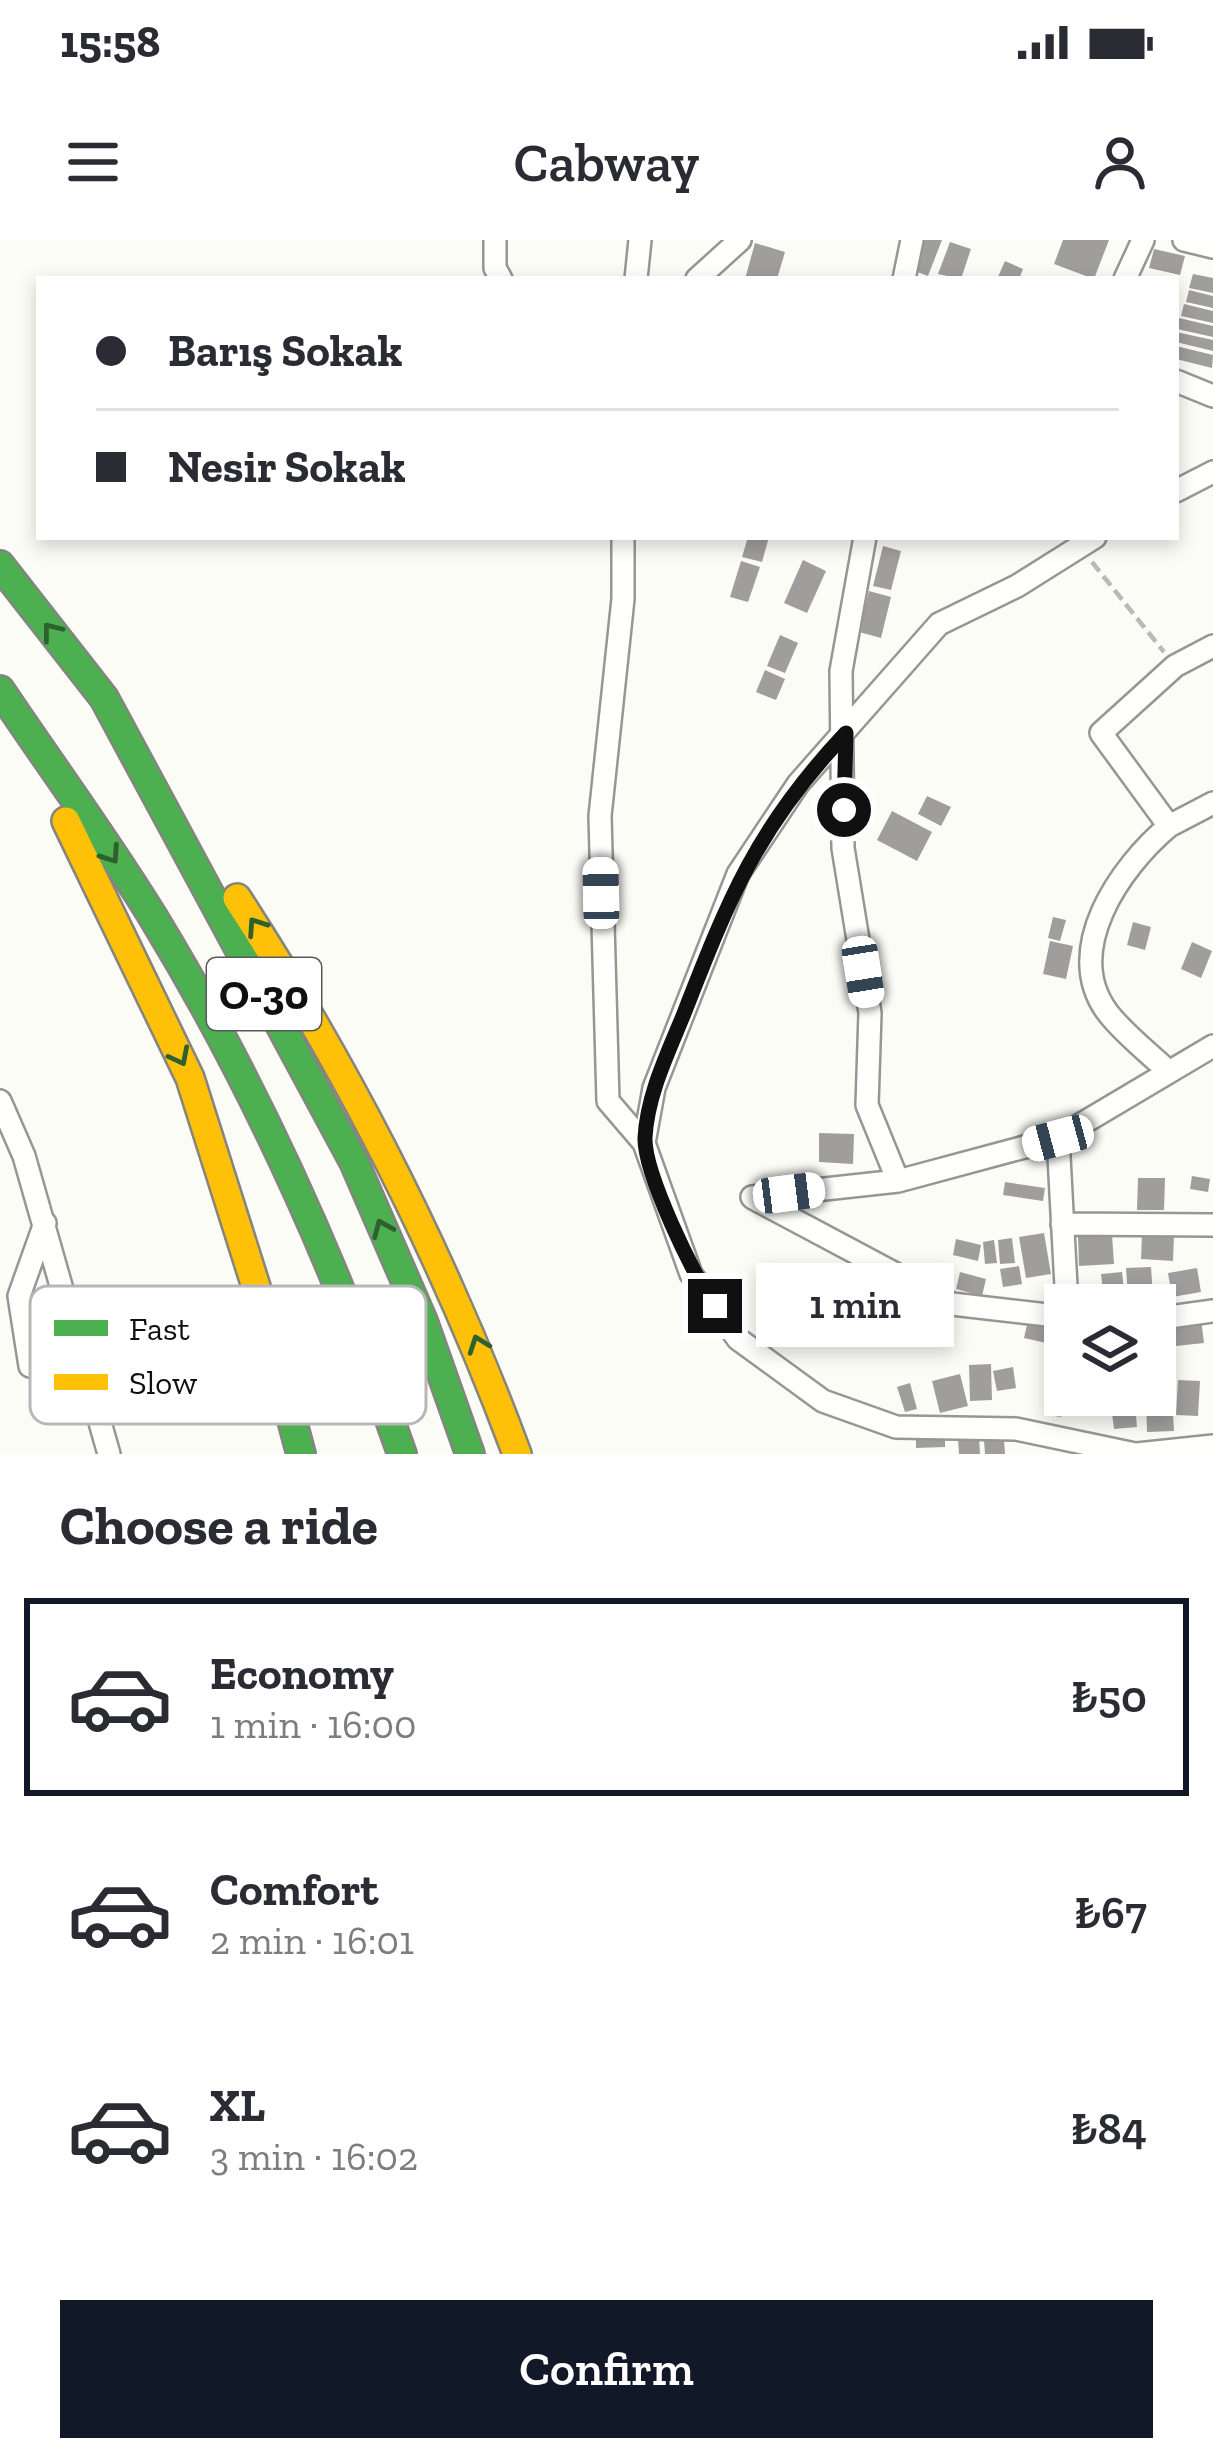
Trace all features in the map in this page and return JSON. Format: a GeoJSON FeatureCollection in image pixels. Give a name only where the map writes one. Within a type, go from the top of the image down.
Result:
{"type":"FeatureCollection","features":[{"type":"Feature","properties":{"kind":"highway","name":"O-30"},"geometry":{"type":"LineString","coordinates":[[0,565],[104,698],[354,1162],[408,1286]]}},
{"type":"Feature","properties":{"kind":"highway","name":"O-30"},"geometry":{"type":"LineString","coordinates":[[0,690],[153,917],[252,1097],[338,1286]]}},
{"type":"Feature","properties":{"kind":"highway"},"geometry":{"type":"LineString","coordinates":[[104,698],[309,1006],[470,1322],[517,1454]]}},
{"type":"Feature","properties":{"kind":"highway"},"geometry":{"type":"LineString","coordinates":[[22,723],[190,1078],[257,1286]]}},
{"type":"Feature","properties":{"kind":"highway","name":"O-30"},"geometry":{"type":"LineString","coordinates":[[426,1329],[470,1454]]}},
{"type":"Feature","properties":{"kind":"highway"},"geometry":{"type":"LineString","coordinates":[[293,1424],[301,1454]]}},
{"type":"Feature","properties":{"kind":"highway","name":"O-30"},"geometry":{"type":"LineString","coordinates":[[391,1424],[402,1454]]}},
{"type":"Feature","properties":{"kind":"street"},"geometry":{"type":"LineString","coordinates":[[495,240],[499,276]]}},
{"type":"Feature","properties":{"kind":"street"},"geometry":{"type":"LineString","coordinates":[[636,276],[640,240]]}},
{"type":"Feature","properties":{"kind":"street"},"geometry":{"type":"LineString","coordinates":[[700,276],[740,240]]}},
{"type":"Feature","properties":{"kind":"street"},"geometry":{"type":"LineString","coordinates":[[910,276],[912,240]]}},
{"type":"Feature","properties":{"kind":"street"},"geometry":{"type":"LineString","coordinates":[[1126,276],[1143,240]]}},
{"type":"Feature","properties":{"kind":"street"},"geometry":{"type":"LineString","coordinates":[[1184,240],[1213,247]]}},
{"type":"Feature","properties":{"kind":"street"},"geometry":{"type":"LineString","coordinates":[[1179,381],[1213,396]]}},
{"type":"Feature","properties":{"kind":"street"},"geometry":{"type":"LineString","coordinates":[[1179,489],[1213,472]]}},
{"type":"Feature","properties":{"kind":"street"},"geometry":{"type":"LineString","coordinates":[[623,540],[623,599],[600,816],[608,1101],[644,1143],[692,1274],[738,1339],[824,1401],[896,1427],[1016,1429],[1136,1454],[1213,1446]]}},
{"type":"Feature","properties":{"kind":"street"},"geometry":{"type":"LineString","coordinates":[[864,540],[842,671],[846,733],[843,848],[869,1013],[867,1105],[898,1181]]}},
{"type":"Feature","properties":{"kind":"street"},"geometry":{"type":"LineString","coordinates":[[644,1143],[654,1088],[738,874],[798,784],[939,624],[1017,586],[1087,542]]}},
{"type":"Feature","properties":{"kind":"street"},"geometry":{"type":"LineString","coordinates":[[1168,826],[1101,734],[1174,666],[1213,646]]}},
{"type":"Feature","properties":{"kind":"street"},"geometry":{"type":"LineString","coordinates":[[1169,1072],[1106,1011],[1088,965],[1112,886],[1168,826],[1213,802]]}},
{"type":"Feature","properties":{"kind":"street"},"geometry":{"type":"LineString","coordinates":[[1044,1315],[952,1304],[752,1198],[898,1181],[1058,1138],[1213,1046]]}},
{"type":"Feature","properties":{"kind":"street"},"geometry":{"type":"LineString","coordinates":[[0,1101],[45,1223],[62,1286]]}},
{"type":"Feature","properties":{"kind":"street"},"geometry":{"type":"LineString","coordinates":[[1058,1138],[1065,1284]]}},
{"type":"Feature","properties":{"kind":"street"},"geometry":{"type":"LineString","coordinates":[[30,1366],[19,1296],[45,1223]]}},
{"type":"Feature","properties":{"kind":"street"},"geometry":{"type":"LineString","coordinates":[[1062,1224],[1213,1226]]}},
{"type":"Feature","properties":{"kind":"street"},"geometry":{"type":"LineString","coordinates":[[1176,1316],[1213,1311]]}},
{"type":"Feature","properties":{"kind":"street"},"geometry":{"type":"LineString","coordinates":[[101,1424],[109,1454]]}},
{"type":"Feature","properties":{"kind":"path"},"geometry":{"type":"LineString","coordinates":[[1087,542],[1174,666]]}},
{"type":"Feature","properties":{"kind":"path"},"geometry":{"type":"LineString","coordinates":[[1057,1438],[1059,1416]]}},
{"type":"Feature","properties":{"kind":"building"},"geometry":{"type":"Polygon","coordinates":[[[917,240],[942,240],[928,276],[907,268],[917,240]]]}},
{"type":"Feature","properties":{"kind":"building"},"geometry":{"type":"Polygon","coordinates":[[[1063,240],[1109,240],[1095,276],[1054,264],[1063,240]]]}},
{"type":"Feature","properties":{"kind":"building"},"geometry":{"type":"Polygon","coordinates":[[[950,242],[971,249],[962,276],[938,274],[950,242]]]}},
{"type":"Feature","properties":{"kind":"building"},"geometry":{"type":"Polygon","coordinates":[[[755,243],[785,252],[778,276],[746,276],[755,243]]]}},
{"type":"Feature","properties":{"kind":"building"},"geometry":{"type":"Polygon","coordinates":[[[1154,249],[1185,256],[1180,275],[1149,268],[1154,249]]]}},
{"type":"Feature","properties":{"kind":"building"},"geometry":{"type":"Polygon","coordinates":[[[1005,261],[1023,269],[1020,276],[998,276],[1005,261]]]}},
{"type":"Feature","properties":{"kind":"building"},"geometry":{"type":"Polygon","coordinates":[[[1193,274],[1213,278],[1213,293],[1189,288],[1193,274]]]}},
{"type":"Feature","properties":{"kind":"building"},"geometry":{"type":"Polygon","coordinates":[[[1189,290],[1213,296],[1213,308],[1186,302],[1189,290]]]}},
{"type":"Feature","properties":{"kind":"building"},"geometry":{"type":"Polygon","coordinates":[[[1184,304],[1213,311],[1213,323],[1181,316],[1184,304]]]}},
{"type":"Feature","properties":{"kind":"building"},"geometry":{"type":"Polygon","coordinates":[[[1179,318],[1213,326],[1213,337],[1179,329],[1179,318]]]}},
{"type":"Feature","properties":{"kind":"building"},"geometry":{"type":"Polygon","coordinates":[[[1179,333],[1213,340],[1213,351],[1179,343],[1179,333]]]}},
{"type":"Feature","properties":{"kind":"building"},"geometry":{"type":"Polygon","coordinates":[[[1179,347],[1213,355],[1212,368],[1179,360],[1179,347]]]}},
{"type":"Feature","properties":{"kind":"building"},"geometry":{"type":"Polygon","coordinates":[[[747,540],[768,540],[762,562],[742,557],[747,540]]]}},
{"type":"Feature","properties":{"kind":"building"},"geometry":{"type":"Polygon","coordinates":[[[883,546],[901,551],[891,590],[873,586],[883,546]]]}},
{"type":"Feature","properties":{"kind":"building"},"geometry":{"type":"Polygon","coordinates":[[[803,560],[826,571],[807,613],[784,603],[803,560]]]}},
{"type":"Feature","properties":{"kind":"building"},"geometry":{"type":"Polygon","coordinates":[[[741,561],[760,567],[748,602],[730,597],[741,561]]]}},
{"type":"Feature","properties":{"kind":"building"},"geometry":{"type":"Polygon","coordinates":[[[869,591],[891,597],[881,638],[859,632],[869,591]]]}},
{"type":"Feature","properties":{"kind":"building"},"geometry":{"type":"Polygon","coordinates":[[[780,635],[798,643],[785,673],[767,666],[780,635]]]}},
{"type":"Feature","properties":{"kind":"building"},"geometry":{"type":"Polygon","coordinates":[[[765,670],[785,679],[776,700],[756,692],[765,670]]]}},
{"type":"Feature","properties":{"kind":"building"},"geometry":{"type":"Polygon","coordinates":[[[927,796],[951,807],[941,826],[918,814],[927,796]]]}},
{"type":"Feature","properties":{"kind":"building"},"geometry":{"type":"Polygon","coordinates":[[[892,811],[932,832],[917,861],[877,840],[892,811]]]}},
{"type":"Feature","properties":{"kind":"building"},"geometry":{"type":"Polygon","coordinates":[[[1053,917],[1066,920],[1060,941],[1048,938],[1053,917]]]}},
{"type":"Feature","properties":{"kind":"building"},"geometry":{"type":"Polygon","coordinates":[[[1133,922],[1151,927],[1145,950],[1127,945],[1133,922]]]}},
{"type":"Feature","properties":{"kind":"building"},"geometry":{"type":"Polygon","coordinates":[[[1050,941],[1073,946],[1066,979],[1043,974],[1050,941]]]}},
{"type":"Feature","properties":{"kind":"building"},"geometry":{"type":"Polygon","coordinates":[[[1192,942],[1212,951],[1201,978],[1181,969],[1192,942]]]}},
{"type":"Feature","properties":{"kind":"building"},"geometry":{"type":"Polygon","coordinates":[[[819,1133],[854,1134],[853,1164],[819,1162],[819,1133]]]}},
{"type":"Feature","properties":{"kind":"building"},"geometry":{"type":"Polygon","coordinates":[[[1192,1176],[1210,1179],[1208,1192],[1190,1189],[1192,1176]]]}},
{"type":"Feature","properties":{"kind":"building"},"geometry":{"type":"Polygon","coordinates":[[[1138,1178],[1165,1178],[1164,1210],[1137,1210],[1138,1178]]]}},
{"type":"Feature","properties":{"kind":"building"},"geometry":{"type":"Polygon","coordinates":[[[1005,1182],[1045,1188],[1043,1201],[1003,1195],[1005,1182]]]}},
{"type":"Feature","properties":{"kind":"building"},"geometry":{"type":"Polygon","coordinates":[[[1044,1233],[1051,1274],[1026,1278],[1019,1237],[1044,1233]]]}},
{"type":"Feature","properties":{"kind":"building"},"geometry":{"type":"Polygon","coordinates":[[[1112,1234],[1114,1264],[1079,1266],[1078,1236],[1112,1234]]]}},
{"type":"Feature","properties":{"kind":"building"},"geometry":{"type":"Polygon","coordinates":[[[1142,1234],[1174,1235],[1173,1261],[1141,1259],[1142,1234]]]}},
{"type":"Feature","properties":{"kind":"building"},"geometry":{"type":"Polygon","coordinates":[[[1012,1238],[1015,1263],[1000,1264],[998,1240],[1012,1238]]]}},
{"type":"Feature","properties":{"kind":"building"},"geometry":{"type":"Polygon","coordinates":[[[956,1239],[981,1245],[978,1261],[953,1255],[956,1239]]]}},
{"type":"Feature","properties":{"kind":"building"},"geometry":{"type":"Polygon","coordinates":[[[994,1240],[997,1263],[985,1264],[983,1242],[994,1240]]]}},
{"type":"Feature","properties":{"kind":"building"},"geometry":{"type":"Polygon","coordinates":[[[1019,1266],[1022,1284],[1003,1287],[1000,1269],[1019,1266]]]}},
{"type":"Feature","properties":{"kind":"building"},"geometry":{"type":"Polygon","coordinates":[[[1151,1267],[1152,1284],[1127,1284],[1126,1268],[1151,1267]]]}},
{"type":"Feature","properties":{"kind":"building"},"geometry":{"type":"Polygon","coordinates":[[[1197,1268],[1201,1292],[1176,1296],[1176,1284],[1170,1284],[1168,1273],[1197,1268]]]}},
{"type":"Feature","properties":{"kind":"building"},"geometry":{"type":"Polygon","coordinates":[[[960,1272],[986,1279],[982,1296],[956,1289],[960,1272]]]}},
{"type":"Feature","properties":{"kind":"building"},"geometry":{"type":"Polygon","coordinates":[[[1122,1272],[1123,1284],[1102,1284],[1101,1274],[1122,1272]]]}},
{"type":"Feature","properties":{"kind":"building"},"geometry":{"type":"Polygon","coordinates":[[[1201,1319],[1204,1343],[1176,1346],[1176,1323],[1201,1319]]]}},
{"type":"Feature","properties":{"kind":"building"},"geometry":{"type":"Polygon","coordinates":[[[1028,1320],[1044,1324],[1044,1342],[1024,1338],[1028,1320]]]}},
{"type":"Feature","properties":{"kind":"building"},"geometry":{"type":"Polygon","coordinates":[[[991,1364],[992,1400],[970,1401],[969,1365],[991,1364]]]}},
{"type":"Feature","properties":{"kind":"building"},"geometry":{"type":"Polygon","coordinates":[[[1013,1367],[1016,1388],[997,1391],[993,1371],[1013,1367]]]}},
{"type":"Feature","properties":{"kind":"building"},"geometry":{"type":"Polygon","coordinates":[[[960,1374],[968,1406],[940,1413],[932,1381],[960,1374]]]}},
{"type":"Feature","properties":{"kind":"building"},"geometry":{"type":"Polygon","coordinates":[[[1178,1380],[1200,1381],[1198,1416],[1176,1415],[1178,1380]]]}},
{"type":"Feature","properties":{"kind":"building"},"geometry":{"type":"Polygon","coordinates":[[[910,1383],[917,1409],[905,1412],[897,1387],[910,1383]]]}},
{"type":"Feature","properties":{"kind":"building"},"geometry":{"type":"Polygon","coordinates":[[[1112,1416],[1136,1416],[1137,1427],[1114,1429],[1112,1416]]]}},
{"type":"Feature","properties":{"kind":"building"},"geometry":{"type":"Polygon","coordinates":[[[1147,1416],[1173,1416],[1174,1431],[1147,1432],[1147,1416]]]}},
{"type":"Feature","properties":{"kind":"building"},"geometry":{"type":"Polygon","coordinates":[[[945,1435],[945,1447],[916,1448],[916,1437],[945,1435]]]}},
{"type":"Feature","properties":{"kind":"building"},"geometry":{"type":"Polygon","coordinates":[[[979,1438],[980,1454],[959,1454],[958,1439],[979,1438]]]}},
{"type":"Feature","properties":{"kind":"building"},"geometry":{"type":"Polygon","coordinates":[[[1004,1439],[1005,1454],[985,1454],[984,1440],[1004,1439]]]}},
{"type":"Feature","properties":{"kind":"traffic: fast"},"geometry":{"type":"LineString","coordinates":[[0,565],[104,698],[354,1162],[408,1286]]}},
{"type":"Feature","properties":{"kind":"traffic: fast"},"geometry":{"type":"LineString","coordinates":[[0,690],[135,888],[191,981],[260,1112],[338,1286]]}},
{"type":"Feature","properties":{"kind":"traffic: fast"},"geometry":{"type":"LineString","coordinates":[[426,1329],[470,1454]]}},
{"type":"Feature","properties":{"kind":"traffic: fast"},"geometry":{"type":"LineString","coordinates":[[293,1424],[301,1454]]}},
{"type":"Feature","properties":{"kind":"traffic: fast"},"geometry":{"type":"LineString","coordinates":[[391,1424],[402,1454]]}},
{"type":"Feature","properties":{"kind":"traffic: slow"},"geometry":{"type":"LineString","coordinates":[[66,821],[190,1078],[256,1286]]}},
{"type":"Feature","properties":{"kind":"traffic: slow"},"geometry":{"type":"LineString","coordinates":[[237,898],[319,1031],[392,1168],[458,1309],[517,1454]]}},
{"type":"Feature","properties":{"kind":"route"},"geometry":{"type":"LineString","coordinates":[[715,1306],[692,1274],[644,1143],[654,1088],[738,874],[798,784],[846,733],[844,810]]}}]}
